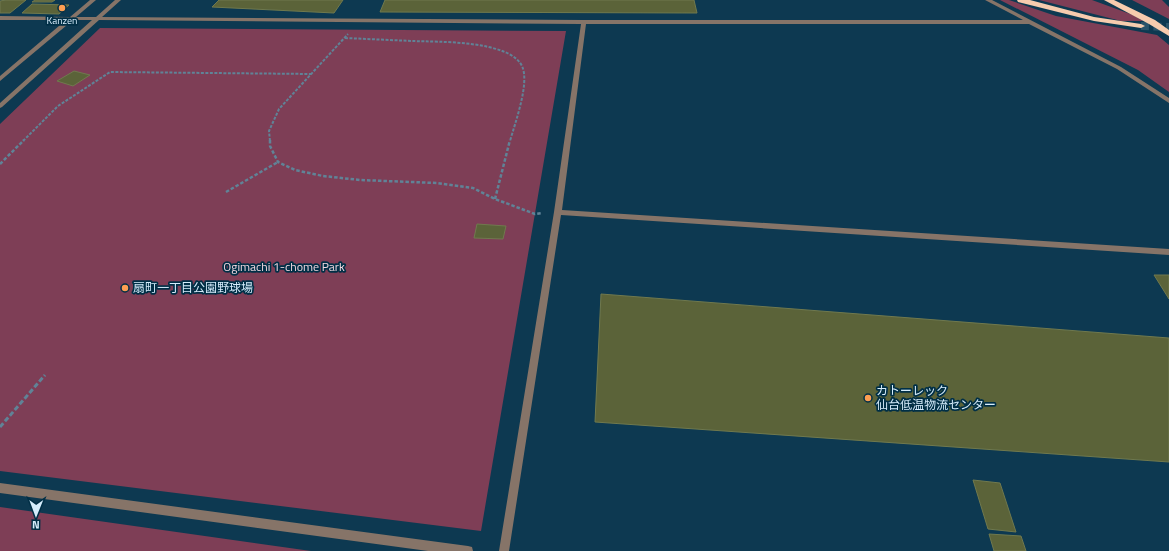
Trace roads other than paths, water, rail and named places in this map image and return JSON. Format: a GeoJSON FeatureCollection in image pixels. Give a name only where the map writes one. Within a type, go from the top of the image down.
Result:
{"type":"FeatureCollection","features":[{"type":"Feature","properties":{"kind":"highway"},"geometry":{"type":"LineString","coordinates":[[1021,0],[1094,19],[1141,26]]}},
{"type":"Feature","properties":{"kind":"highway"},"geometry":{"type":"LineString","coordinates":[[1108,0],[1152,22],[1169,34]]}},
{"type":"Feature","properties":{"kind":"street"},"geometry":{"type":"LineString","coordinates":[[0,78],[94,0]]}},
{"type":"Feature","properties":{"kind":"street"},"geometry":{"type":"LineString","coordinates":[[0,106],[118,0]]}},
{"type":"Feature","properties":{"kind":"street"},"geometry":{"type":"LineString","coordinates":[[988,0],[1119,68],[1169,101]]}},
{"type":"Feature","properties":{"kind":"street"},"geometry":{"type":"LineString","coordinates":[[0,18],[584,22],[1032,22]]}},
{"type":"Feature","properties":{"kind":"street"},"geometry":{"type":"LineString","coordinates":[[504,551],[558,212],[584,22]]}},
{"type":"Feature","properties":{"kind":"street"},"geometry":{"type":"LineString","coordinates":[[558,212],[1169,252]]}},
{"type":"Feature","properties":{"kind":"street"},"geometry":{"type":"LineString","coordinates":[[0,488],[468,551]]}},
{"type":"Feature","properties":{"kind":"tunnel"},"geometry":{"type":"LineString","coordinates":[[1141,26],[1169,27]]}},
{"type":"Feature","properties":{"kind":"place","name":"Kanzen"},"geometry":{"type":"Point","coordinates":[62,8]}},
{"type":"Feature","properties":{"kind":"place","name":"扇町一丁目公園野球場"},"geometry":{"type":"Point","coordinates":[125,288]}},
{"type":"Feature","properties":{"kind":"place","name":"カトーレック 仙台低温物流センター"},"geometry":{"type":"Point","coordinates":[868,398]}},
{"type":"Feature","properties":{"kind":"park label","name":"Ogimachi 1-chome Park"},"geometry":{"type":"Point","coordinates":[284,267]}}]}
